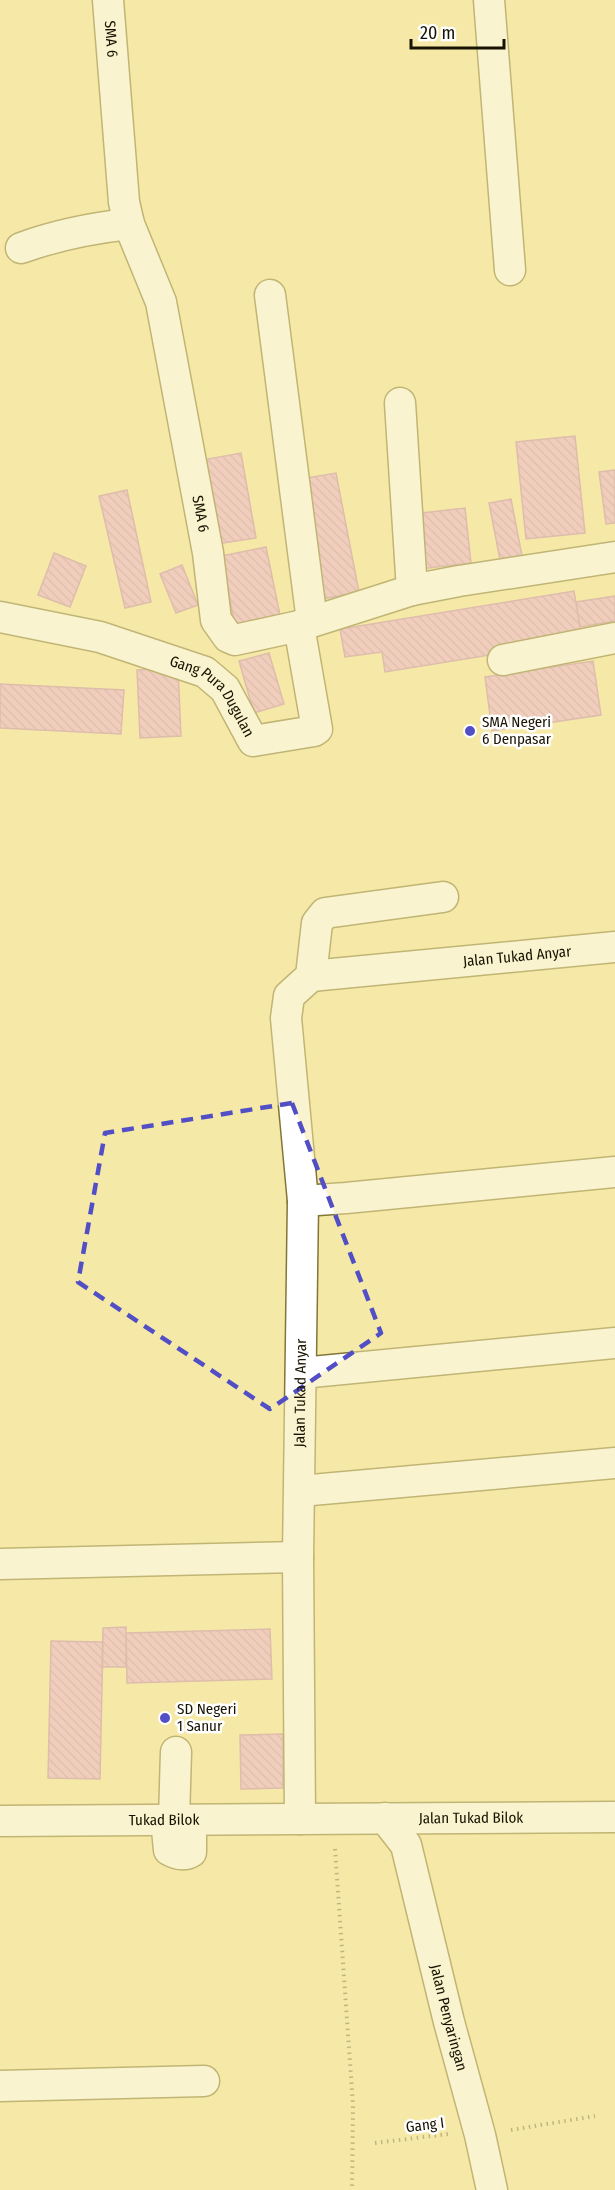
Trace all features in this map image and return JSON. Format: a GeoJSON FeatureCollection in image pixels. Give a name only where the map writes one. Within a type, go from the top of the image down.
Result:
{"type":"FeatureCollection","features":[{"type":"Feature","properties":{"kind":"street","name":"SMA 6"},"geometry":{"type":"LineString","coordinates":[[108,0],[122,181],[129,224],[162,302],[208,554],[216,620],[228,637],[235,640],[305,623],[412,590],[615,557]]}},
{"type":"Feature","properties":{"kind":"street"},"geometry":{"type":"LineString","coordinates":[[489,0],[510,270]]}},
{"type":"Feature","properties":{"kind":"street"},"geometry":{"type":"LineString","coordinates":[[21,248],[87,228],[129,224]]}},
{"type":"Feature","properties":{"kind":"street"},"geometry":{"type":"LineString","coordinates":[[270,295],[305,623]]}},
{"type":"Feature","properties":{"kind":"street"},"geometry":{"type":"LineString","coordinates":[[400,403],[412,590]]}},
{"type":"Feature","properties":{"kind":"street","name":"Gang Pura Dugulan"},"geometry":{"type":"LineString","coordinates":[[0,616],[100,636],[205,672],[225,689],[253,741],[317,729],[305,623]]}},
{"type":"Feature","properties":{"kind":"street"},"geometry":{"type":"LineString","coordinates":[[502,660],[615,638]]}},
{"type":"Feature","properties":{"kind":"street"},"geometry":{"type":"LineString","coordinates":[[311,976],[317,923],[325,913],[443,897]]}},
{"type":"Feature","properties":{"kind":"street","name":"Jalan Tukad Anyar"},"geometry":{"type":"LineString","coordinates":[[316,1819],[298,1557],[303,1201],[286,1018],[289,996],[311,976],[615,948]]}},
{"type":"Feature","properties":{"kind":"street"},"geometry":{"type":"LineString","coordinates":[[303,1201],[615,1172]]}},
{"type":"Feature","properties":{"kind":"street"},"geometry":{"type":"LineString","coordinates":[[301,1373],[615,1343]]}},
{"type":"Feature","properties":{"kind":"street"},"geometry":{"type":"LineString","coordinates":[[300,1491],[615,1463]]}},
{"type":"Feature","properties":{"kind":"street"},"geometry":{"type":"LineString","coordinates":[[0,1564],[298,1557]]}},
{"type":"Feature","properties":{"kind":"street"},"geometry":{"type":"LineString","coordinates":[[176,1752],[177,1819]]}},
{"type":"Feature","properties":{"kind":"street","name":"Jalan Tukad Bilok"},"geometry":{"type":"LineString","coordinates":[[316,1819],[615,1817]]}},
{"type":"Feature","properties":{"kind":"street","name":"Jalan Penyaringan"},"geometry":{"type":"LineString","coordinates":[[385,1818],[406,1845],[492,2190]]}},
{"type":"Feature","properties":{"kind":"street"},"geometry":{"type":"LineString","coordinates":[[406,1845],[417,1818]]}},
{"type":"Feature","properties":{"kind":"street","name":"Tukad Bilok"},"geometry":{"type":"LineString","coordinates":[[0,1821],[316,1819]]}},
{"type":"Feature","properties":{"kind":"street"},"geometry":{"type":"LineString","coordinates":[[0,2086],[204,2081]]}},
{"type":"Feature","properties":{"kind":"path"},"geometry":{"type":"LineString","coordinates":[[316,1819],[353,2105],[352,2190]]}},
{"type":"Feature","properties":{"kind":"path","name":"Gang I"},"geometry":{"type":"LineString","coordinates":[[375,2143],[479,2133],[595,2116]]}},
{"type":"Feature","properties":{"kind":"highlighted area"},"geometry":{"type":"Polygon","coordinates":[[[292,1103],[381,1333],[270,1409],[78,1282],[105,1133],[292,1103]]]}},
{"type":"Feature","properties":{"kind":"building"},"geometry":{"type":"Polygon","coordinates":[[[575,436],[585,533],[526,539],[516,442],[575,436]]]}},
{"type":"Feature","properties":{"kind":"building"},"geometry":{"type":"Polygon","coordinates":[[[241,453],[256,538],[217,544],[202,460],[241,453]]]}},
{"type":"Feature","properties":{"kind":"building"},"geometry":{"type":"Polygon","coordinates":[[[615,470],[615,523],[606,524],[599,472],[615,470]]]}},
{"type":"Feature","properties":{"kind":"building"},"geometry":{"type":"Polygon","coordinates":[[[336,473],[359,592],[322,599],[300,479],[336,473]]]}},
{"type":"Feature","properties":{"kind":"building"},"geometry":{"type":"Polygon","coordinates":[[[127,490],[151,602],[125,608],[99,496],[127,490]]]}},
{"type":"Feature","properties":{"kind":"building"},"geometry":{"type":"Polygon","coordinates":[[[511,499],[522,556],[500,560],[489,503],[511,499]]]}},
{"type":"Feature","properties":{"kind":"building"},"geometry":{"type":"Polygon","coordinates":[[[465,508],[471,563],[420,569],[413,514],[465,508]]]}},
{"type":"Feature","properties":{"kind":"building"},"geometry":{"type":"Polygon","coordinates":[[[266,547],[280,615],[235,625],[221,556],[266,547]]]}},
{"type":"Feature","properties":{"kind":"building"},"geometry":{"type":"Polygon","coordinates":[[[54,553],[86,566],[70,607],[38,595],[54,553]]]}},
{"type":"Feature","properties":{"kind":"building"},"geometry":{"type":"Polygon","coordinates":[[[182,565],[198,605],[176,613],[160,574],[182,565]]]}},
{"type":"Feature","properties":{"kind":"building"},"geometry":{"type":"Polygon","coordinates":[[[574,591],[582,640],[385,672],[382,652],[345,657],[340,629],[574,591]]]}},
{"type":"Feature","properties":{"kind":"building"},"geometry":{"type":"Polygon","coordinates":[[[615,596],[615,621],[580,627],[576,602],[615,596]]]}},
{"type":"Feature","properties":{"kind":"building"},"geometry":{"type":"Polygon","coordinates":[[[269,653],[284,704],[254,713],[239,661],[269,653]]]}},
{"type":"Feature","properties":{"kind":"building"},"geometry":{"type":"Polygon","coordinates":[[[593,661],[601,715],[492,731],[485,677],[593,661]]]}},
{"type":"Feature","properties":{"kind":"building"},"geometry":{"type":"Polygon","coordinates":[[[178,668],[181,736],[140,738],[137,670],[178,668]]]}},
{"type":"Feature","properties":{"kind":"building"},"geometry":{"type":"Polygon","coordinates":[[[0,684],[124,690],[121,734],[0,728],[0,684]]]}},
{"type":"Feature","properties":{"kind":"building"},"geometry":{"type":"Polygon","coordinates":[[[126,1627],[126,1667],[102,1667],[103,1628],[126,1627]]]}},
{"type":"Feature","properties":{"kind":"building"},"geometry":{"type":"Polygon","coordinates":[[[270,1629],[272,1679],[127,1683],[126,1633],[270,1629]]]}},
{"type":"Feature","properties":{"kind":"building"},"geometry":{"type":"Polygon","coordinates":[[[51,1641],[103,1642],[100,1779],[48,1778],[51,1641]]]}},
{"type":"Feature","properties":{"kind":"building"},"geometry":{"type":"Polygon","coordinates":[[[283,1734],[283,1788],[241,1789],[240,1735],[283,1734]]]}},
{"type":"Feature","properties":{"kind":"place","name":"SMA Negeri 6 Denpasar"},"geometry":{"type":"Point","coordinates":[470,731]}},
{"type":"Feature","properties":{"kind":"place","name":"SD Negeri 1 Sanur"},"geometry":{"type":"Point","coordinates":[165,1718]}}]}
